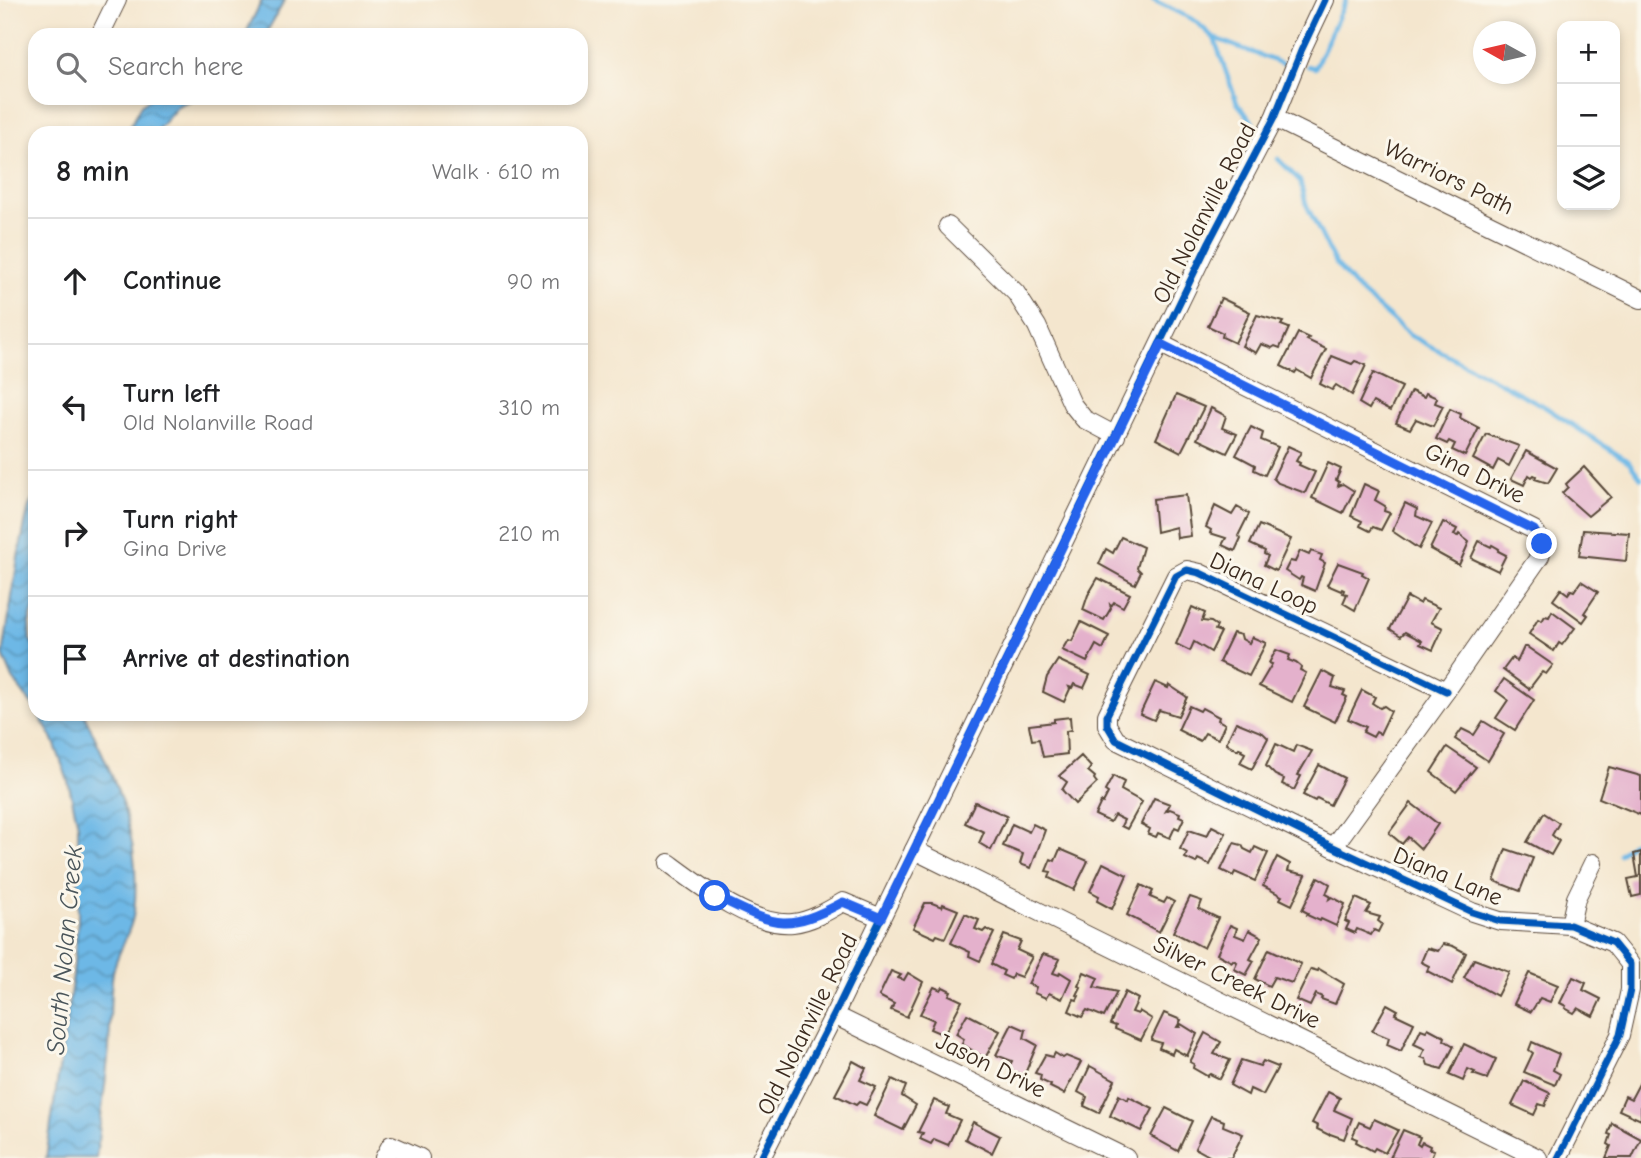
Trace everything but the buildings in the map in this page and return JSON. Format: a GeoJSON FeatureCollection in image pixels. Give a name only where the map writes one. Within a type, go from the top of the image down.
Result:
{"type":"FeatureCollection","features":[{"type":"Feature","properties":{"kind":"street"},"geometry":{"type":"LineString","coordinates":[[103,28],[117,0]]}},
{"type":"Feature","properties":{"kind":"street","name":"Old Nolanville Road"},"geometry":{"type":"LineString","coordinates":[[761,1158],[834,1016],[1209,242],[1274,118],[1325,0]]}},
{"type":"Feature","properties":{"kind":"street","name":"Warriors Path"},"geometry":{"type":"LineString","coordinates":[[1274,118],[1641,299]]}},
{"type":"Feature","properties":{"kind":"street"},"geometry":{"type":"LineString","coordinates":[[948,226],[1016,293],[1037,326],[1072,404],[1084,419],[1116,436]]}},
{"type":"Feature","properties":{"kind":"street","name":"Gina Drive"},"geometry":{"type":"LineString","coordinates":[[1161,344],[1534,530],[1542,544],[1540,556],[1333,847]]}},
{"type":"Feature","properties":{"kind":"street","name":"Diana Loop"},"geometry":{"type":"LineString","coordinates":[[1107,725],[1107,715],[1176,576],[1187,570],[1200,573],[1446,691]]}},
{"type":"Feature","properties":{"kind":"street","name":"Diana Lane"},"geometry":{"type":"LineString","coordinates":[[1107,725],[1116,740],[1472,912],[1500,921],[1570,925],[1613,943],[1630,964],[1630,990],[1620,1035],[1558,1158]]}},
{"type":"Feature","properties":{"kind":"street","name":"Silver Creek Drive"},"geometry":{"type":"LineString","coordinates":[[914,850],[1538,1158]]}},
{"type":"Feature","properties":{"kind":"street"},"geometry":{"type":"LineString","coordinates":[[669,863],[715,896],[769,922],[794,923],[819,915],[843,902],[881,918]]}},
{"type":"Feature","properties":{"kind":"street"},"geometry":{"type":"LineString","coordinates":[[1570,925],[1576,898],[1593,863]]}},
{"type":"Feature","properties":{"kind":"street","name":"Jason Drive"},"geometry":{"type":"LineString","coordinates":[[834,1016],[1116,1156]]}},
{"type":"Feature","properties":{"kind":"street"},"geometry":{"type":"LineString","coordinates":[[384,1158],[391,1145],[420,1158]]}},
{"type":"Feature","properties":{"kind":"water"},"geometry":{"type":"Polygon","coordinates":[[[262,0],[285,0],[269,28],[248,28],[262,0]]]}},
{"type":"Feature","properties":{"kind":"water"},"geometry":{"type":"Polygon","coordinates":[[[141,105],[179,105],[161,126],[130,126],[141,105]]]}},
{"type":"Feature","properties":{"kind":"water"},"geometry":{"type":"Polygon","coordinates":[[[28,511],[28,699],[13,679],[3,655],[28,511]]]}},
{"type":"Feature","properties":{"kind":"water"},"geometry":{"type":"Polygon","coordinates":[[[42,721],[87,721],[116,786],[130,834],[134,859],[134,912],[112,981],[109,1047],[96,1158],[46,1158],[73,975],[78,920],[78,825],[68,781],[53,739],[42,721]]]}},
{"type":"Feature","properties":{"kind":"waterway"},"geometry":{"type":"LineString","coordinates":[[1153,0],[1194,20],[1214,38],[1237,103],[1253,122]]}},
{"type":"Feature","properties":{"kind":"waterway"},"geometry":{"type":"LineString","coordinates":[[1308,66],[1315,68],[1346,0]]}},
{"type":"Feature","properties":{"kind":"waterway"},"geometry":{"type":"LineString","coordinates":[[1214,38],[1283,64]]}},
{"type":"Feature","properties":{"kind":"waterway"},"geometry":{"type":"LineString","coordinates":[[1278,159],[1300,181],[1306,204],[1335,263],[1357,289],[1411,336],[1542,405],[1629,462],[1641,478]]}},
{"type":"Feature","properties":{"kind":"waterway"},"geometry":{"type":"LineString","coordinates":[[1619,854],[1641,836]]}},
{"type":"Feature","properties":{"kind":"cycle path"},"geometry":{"type":"LineString","coordinates":[[761,1158],[834,1015],[1209,242],[1274,118],[1325,0]]}},
{"type":"Feature","properties":{"kind":"cycle path"},"geometry":{"type":"LineString","coordinates":[[1446,691],[1200,573],[1187,570],[1176,576],[1107,715],[1107,725],[1116,740],[1472,912],[1500,921],[1570,925],[1613,943],[1630,964],[1630,990],[1620,1035],[1558,1158]]}},
{"type":"Feature","properties":{"kind":"route"},"geometry":{"type":"LineString","coordinates":[[715,896],[769,922],[794,923],[819,915],[843,902],[881,918],[1161,344],[1534,530],[1542,544]]}},
{"type":"Feature","properties":{"kind":"water label","name":"South Nolan Creek"},"geometry":{"type":"Point","coordinates":[64,950]}}]}
